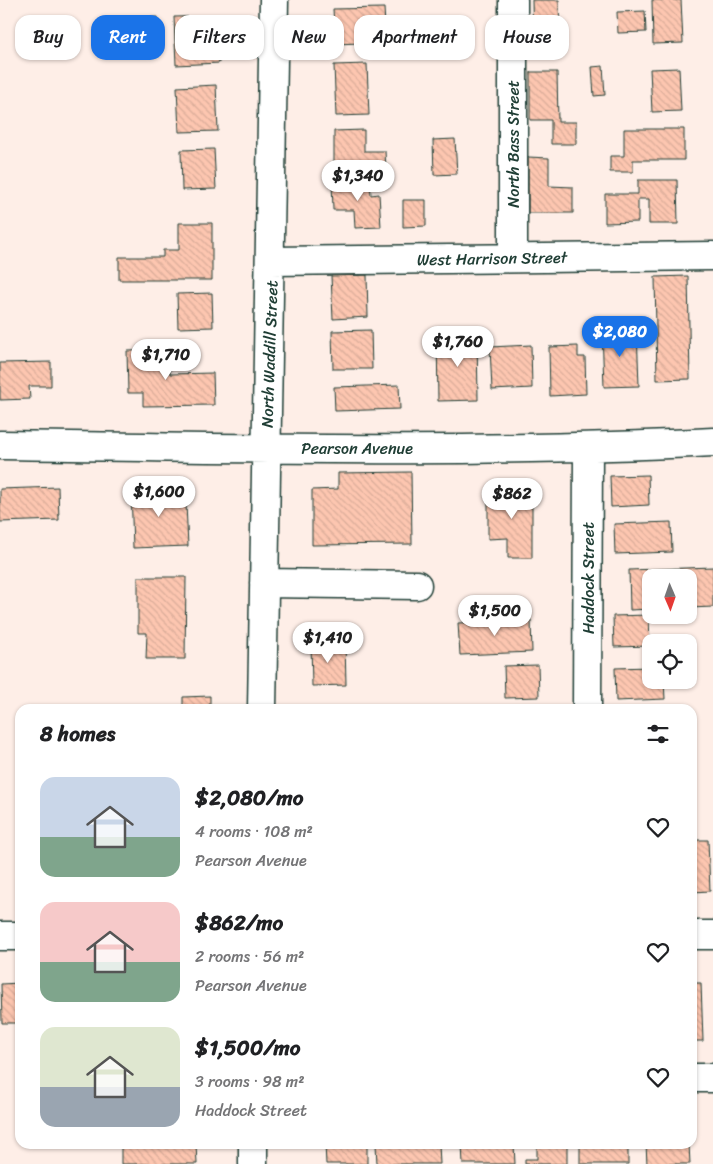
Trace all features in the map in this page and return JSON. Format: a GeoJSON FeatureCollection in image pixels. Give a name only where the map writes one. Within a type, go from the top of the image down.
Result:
{"type":"FeatureCollection","features":[{"type":"Feature","properties":{"kind":"street","name":"North Waddill Street"},"geometry":{"type":"LineString","coordinates":[[262,704],[274,0]]}},
{"type":"Feature","properties":{"kind":"street","name":"North Bass Street"},"geometry":{"type":"LineString","coordinates":[[513,0],[513,258]]}},
{"type":"Feature","properties":{"kind":"street","name":"West Harrison Street"},"geometry":{"type":"LineString","coordinates":[[271,261],[713,256]]}},
{"type":"Feature","properties":{"kind":"street","name":"Pearson Avenue"},"geometry":{"type":"LineString","coordinates":[[0,445],[266,448],[588,448],[713,442]]}},
{"type":"Feature","properties":{"kind":"street","name":"Haddock Street"},"geometry":{"type":"LineString","coordinates":[[587,704],[588,448]]}},
{"type":"Feature","properties":{"kind":"street"},"geometry":{"type":"LineString","coordinates":[[264,583],[417,585]]}},
{"type":"Feature","properties":{"kind":"street"},"geometry":{"type":"LineString","coordinates":[[697,935],[713,935]]}},
{"type":"Feature","properties":{"kind":"street"},"geometry":{"type":"LineString","coordinates":[[0,936],[15,936]]}},
{"type":"Feature","properties":{"kind":"street"},"geometry":{"type":"LineString","coordinates":[[697,1078],[713,1078]]}},
{"type":"Feature","properties":{"kind":"street"},"geometry":{"type":"LineString","coordinates":[[253,1149],[253,1164]]}},
{"type":"Feature","properties":{"kind":"building"},"geometry":{"type":"Polygon","coordinates":[[[532,0],[559,0],[559,15],[532,15],[532,0]]]}},
{"type":"Feature","properties":{"kind":"building"},"geometry":{"type":"Polygon","coordinates":[[[652,0],[681,0],[683,43],[653,44],[652,0]]]}},
{"type":"Feature","properties":{"kind":"building"},"geometry":{"type":"Polygon","coordinates":[[[384,8],[384,15],[354,15],[354,43],[344,44],[344,15],[333,15],[333,9],[384,8]]]}},
{"type":"Feature","properties":{"kind":"building"},"geometry":{"type":"Polygon","coordinates":[[[645,11],[646,32],[618,33],[617,12],[645,11]]]}},
{"type":"Feature","properties":{"kind":"building"},"geometry":{"type":"Polygon","coordinates":[[[176,60],[219,60],[219,63],[176,65],[176,60]]]}},
{"type":"Feature","properties":{"kind":"building"},"geometry":{"type":"Polygon","coordinates":[[[367,64],[369,115],[336,116],[334,65],[367,64]]]}},
{"type":"Feature","properties":{"kind":"building"},"geometry":{"type":"Polygon","coordinates":[[[603,66],[605,95],[594,96],[592,67],[603,66]]]}},
{"type":"Feature","properties":{"kind":"building"},"geometry":{"type":"Polygon","coordinates":[[[679,68],[681,111],[652,112],[650,69],[679,68]]]}},
{"type":"Feature","properties":{"kind":"building"},"geometry":{"type":"Polygon","coordinates":[[[530,72],[557,72],[558,122],[576,122],[576,144],[551,144],[551,120],[530,120],[530,72]]]}},
{"type":"Feature","properties":{"kind":"building"},"geometry":{"type":"Polygon","coordinates":[[[216,85],[218,131],[179,132],[177,87],[216,85]]]}},
{"type":"Feature","properties":{"kind":"building"},"geometry":{"type":"Polygon","coordinates":[[[624,129],[684,129],[684,160],[633,160],[633,172],[610,172],[610,156],[624,156],[624,129]]]}},
{"type":"Feature","properties":{"kind":"building"},"geometry":{"type":"Polygon","coordinates":[[[364,130],[364,151],[385,151],[386,170],[334,171],[334,131],[364,130]]]}},
{"type":"Feature","properties":{"kind":"building"},"geometry":{"type":"Polygon","coordinates":[[[455,139],[457,174],[434,175],[433,140],[455,139]]]}},
{"type":"Feature","properties":{"kind":"building"},"geometry":{"type":"Polygon","coordinates":[[[214,149],[216,189],[182,190],[181,150],[214,149]]]}},
{"type":"Feature","properties":{"kind":"building"},"geometry":{"type":"Polygon","coordinates":[[[528,157],[549,158],[549,186],[573,187],[573,213],[528,213],[528,157]]]}},
{"type":"Feature","properties":{"kind":"building"},"geometry":{"type":"Polygon","coordinates":[[[370,180],[371,195],[379,194],[381,227],[355,228],[354,210],[333,210],[332,181],[370,180]]]}},
{"type":"Feature","properties":{"kind":"building"},"geometry":{"type":"Polygon","coordinates":[[[638,180],[677,180],[678,224],[649,224],[649,199],[638,199],[638,222],[605,223],[605,194],[638,194],[638,180]]]}},
{"type":"Feature","properties":{"kind":"building"},"geometry":{"type":"Polygon","coordinates":[[[403,200],[426,200],[426,226],[403,227],[403,200]]]}},
{"type":"Feature","properties":{"kind":"building"},"geometry":{"type":"Polygon","coordinates":[[[179,223],[212,223],[212,280],[119,280],[119,257],[163,257],[163,250],[179,250],[179,223]]]}},
{"type":"Feature","properties":{"kind":"building"},"geometry":{"type":"Polygon","coordinates":[[[367,275],[368,317],[333,319],[331,276],[367,275]]]}},
{"type":"Feature","properties":{"kind":"building"},"geometry":{"type":"Polygon","coordinates":[[[688,276],[690,379],[657,380],[655,277],[688,276]]]}},
{"type":"Feature","properties":{"kind":"building"},"geometry":{"type":"Polygon","coordinates":[[[212,293],[213,327],[178,328],[177,294],[212,293]]]}},
{"type":"Feature","properties":{"kind":"building"},"geometry":{"type":"Polygon","coordinates":[[[637,329],[639,386],[604,387],[602,330],[637,329]]]}},
{"type":"Feature","properties":{"kind":"building"},"geometry":{"type":"Polygon","coordinates":[[[371,330],[372,369],[333,369],[332,331],[371,330]]]}},
{"type":"Feature","properties":{"kind":"building"},"geometry":{"type":"Polygon","coordinates":[[[477,334],[478,400],[438,401],[437,335],[477,334]]]}},
{"type":"Feature","properties":{"kind":"building"},"geometry":{"type":"Polygon","coordinates":[[[531,345],[532,388],[492,390],[490,347],[531,345]]]}},
{"type":"Feature","properties":{"kind":"building"},"geometry":{"type":"Polygon","coordinates":[[[578,346],[578,357],[585,357],[586,394],[550,396],[549,347],[578,346]]]}},
{"type":"Feature","properties":{"kind":"building"},"geometry":{"type":"Polygon","coordinates":[[[169,350],[170,374],[213,373],[214,405],[143,406],[143,393],[128,393],[127,351],[169,350]]]}},
{"type":"Feature","properties":{"kind":"building"},"geometry":{"type":"Polygon","coordinates":[[[51,362],[51,386],[29,386],[30,399],[0,400],[0,363],[51,362]]]}},
{"type":"Feature","properties":{"kind":"building"},"geometry":{"type":"Polygon","coordinates":[[[399,385],[400,409],[335,411],[334,387],[399,385]]]}},
{"type":"Feature","properties":{"kind":"building"},"geometry":{"type":"Polygon","coordinates":[[[411,472],[412,544],[312,545],[312,490],[338,489],[338,473],[411,472]]]}},
{"type":"Feature","properties":{"kind":"building"},"geometry":{"type":"Polygon","coordinates":[[[648,475],[649,505],[611,507],[610,476],[648,475]]]}},
{"type":"Feature","properties":{"kind":"building"},"geometry":{"type":"Polygon","coordinates":[[[58,487],[59,520],[0,522],[0,489],[58,487]]]}},
{"type":"Feature","properties":{"kind":"building"},"geometry":{"type":"Polygon","coordinates":[[[179,487],[180,504],[186,504],[188,546],[133,548],[131,489],[179,487]]]}},
{"type":"Feature","properties":{"kind":"building"},"geometry":{"type":"Polygon","coordinates":[[[488,490],[532,490],[532,558],[508,558],[508,538],[488,539],[488,490]]]}},
{"type":"Feature","properties":{"kind":"building"},"geometry":{"type":"Polygon","coordinates":[[[671,522],[672,552],[615,554],[614,524],[671,522]]]}},
{"type":"Feature","properties":{"kind":"building"},"geometry":{"type":"Polygon","coordinates":[[[713,567],[713,607],[698,608],[698,569],[657,569],[713,567]]]}},
{"type":"Feature","properties":{"kind":"building"},"geometry":{"type":"Polygon","coordinates":[[[629,570],[642,570],[642,609],[630,610],[629,570]]]}},
{"type":"Feature","properties":{"kind":"building"},"geometry":{"type":"Polygon","coordinates":[[[138,577],[186,577],[185,659],[146,659],[147,633],[138,633],[138,577]]]}},
{"type":"Feature","properties":{"kind":"building"},"geometry":{"type":"Polygon","coordinates":[[[642,615],[642,624],[649,624],[650,634],[642,634],[642,646],[614,647],[613,616],[642,615]]]}},
{"type":"Feature","properties":{"kind":"building"},"geometry":{"type":"Polygon","coordinates":[[[531,620],[532,652],[460,655],[458,623],[531,620]]]}},
{"type":"Feature","properties":{"kind":"building"},"geometry":{"type":"Polygon","coordinates":[[[345,642],[346,685],[312,686],[311,643],[345,642]]]}},
{"type":"Feature","properties":{"kind":"building"},"geometry":{"type":"Polygon","coordinates":[[[538,665],[539,697],[505,698],[504,666],[538,665]]]}},
{"type":"Feature","properties":{"kind":"building"},"geometry":{"type":"Polygon","coordinates":[[[642,667],[642,689],[664,689],[665,699],[616,701],[615,668],[642,667]]]}},
{"type":"Feature","properties":{"kind":"building"},"geometry":{"type":"Polygon","coordinates":[[[210,696],[210,704],[183,704],[183,697],[210,696]]]}},
{"type":"Feature","properties":{"kind":"building"},"geometry":{"type":"Polygon","coordinates":[[[697,840],[708,840],[710,891],[697,892],[697,840]]]}},
{"type":"Feature","properties":{"kind":"building"},"geometry":{"type":"Polygon","coordinates":[[[15,983],[15,1023],[2,1023],[1,984],[15,983]]]}},
{"type":"Feature","properties":{"kind":"building"},"geometry":{"type":"Polygon","coordinates":[[[697,983],[701,983],[703,1041],[697,1041],[697,983]]]}},
{"type":"Feature","properties":{"kind":"building"},"geometry":{"type":"Polygon","coordinates":[[[121,1149],[196,1149],[197,1164],[121,1164],[121,1149]]]}},
{"type":"Feature","properties":{"kind":"building"},"geometry":{"type":"Polygon","coordinates":[[[325,1149],[367,1149],[367,1164],[326,1164],[325,1149]]]}},
{"type":"Feature","properties":{"kind":"building"},"geometry":{"type":"Polygon","coordinates":[[[376,1149],[439,1149],[440,1164],[377,1164],[376,1149]]]}},
{"type":"Feature","properties":{"kind":"building"},"geometry":{"type":"Polygon","coordinates":[[[462,1149],[514,1149],[515,1164],[463,1164],[462,1149]]]}},
{"type":"Feature","properties":{"kind":"building"},"geometry":{"type":"Polygon","coordinates":[[[537,1149],[567,1149],[567,1164],[525,1164],[525,1159],[537,1159],[537,1149]]]}},
{"type":"Feature","properties":{"kind":"building"},"geometry":{"type":"Polygon","coordinates":[[[580,1149],[628,1149],[628,1164],[580,1164],[580,1149]]]}},
{"type":"Feature","properties":{"kind":"building"},"geometry":{"type":"Polygon","coordinates":[[[646,1149],[689,1149],[690,1164],[647,1164],[646,1149]]]}}]}
